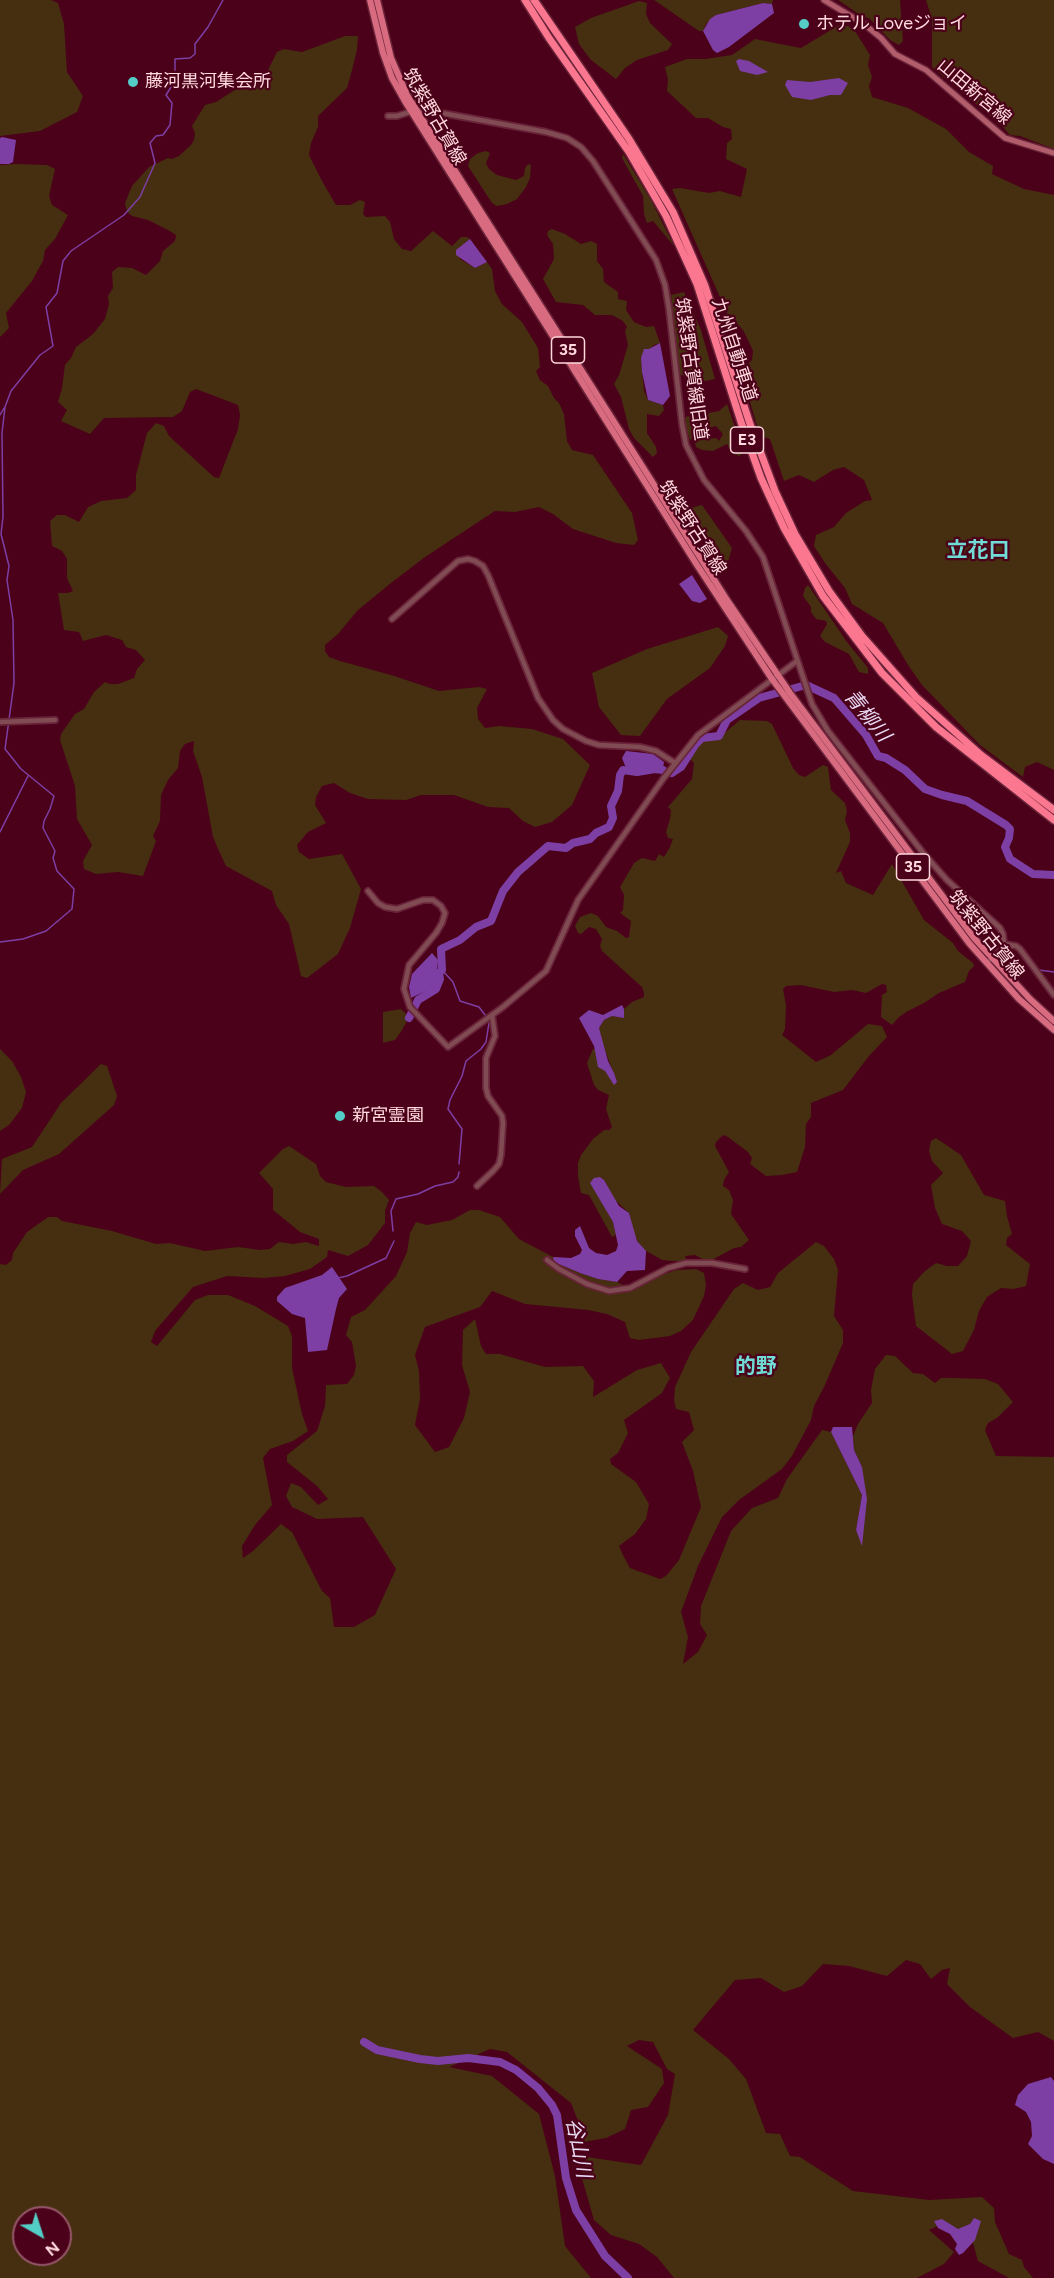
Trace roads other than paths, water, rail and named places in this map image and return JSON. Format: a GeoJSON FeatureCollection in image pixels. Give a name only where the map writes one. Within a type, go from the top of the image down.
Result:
{"type":"FeatureCollection","features":[{"type":"Feature","properties":{"kind":"highway","name":"九州自動車道"},"geometry":{"type":"LineString","coordinates":[[525,0],[629,152],[666,216],[697,284],[761,478],[784,528],[823,596],[882,673],[936,727],[1054,820]]}},
{"type":"Feature","properties":{"kind":"highway","name":"九州自動車道"},"geometry":{"type":"LineString","coordinates":[[534,0],[629,139],[673,212],[705,286],[750,424],[775,491],[795,534],[829,591],[868,644],[916,697],[981,755],[1054,810]]}},
{"type":"Feature","properties":{"kind":"main road","name":"筑紫野古賀線"},"geometry":{"type":"LineString","coordinates":[[370,0],[392,78],[774,677],[1019,999],[1054,1030]]}},
{"type":"Feature","properties":{"kind":"main road","name":"筑紫野古賀線"},"geometry":{"type":"LineString","coordinates":[[377,0],[391,58],[414,111]]}},
{"type":"Feature","properties":{"kind":"main road","name":"山田新宮線"},"geometry":{"type":"LineString","coordinates":[[824,0],[864,24],[895,54],[926,70],[1005,138],[1054,153]]}},
{"type":"Feature","properties":{"kind":"main road","name":"筑紫野古賀線"},"geometry":{"type":"LineString","coordinates":[[989,961],[1054,1021]]}},
{"type":"Feature","properties":{"kind":"street","name":"筑紫野古賀線旧道"},"geometry":{"type":"LineString","coordinates":[[387,116],[397,116],[414,111],[556,135],[567,138],[581,147],[598,168],[650,249],[665,285],[682,424],[692,458],[704,480],[746,531],[763,557],[816,713],[880,799],[947,880],[1000,928],[1004,944],[1020,949],[1054,995]]}},
{"type":"Feature","properties":{"kind":"street"},"geometry":{"type":"LineString","coordinates":[[392,619],[458,561],[468,559],[475,561],[483,566],[488,575],[538,698],[553,720],[563,729],[585,741],[599,745],[640,747],[656,751],[675,763]]}},
{"type":"Feature","properties":{"kind":"street"},"geometry":{"type":"LineString","coordinates":[[368,891],[378,903],[385,907],[397,909],[423,900],[433,900],[441,906],[445,913],[436,933],[414,958],[406,973],[404,989],[410,1007],[448,1047],[546,971],[578,900],[675,763],[698,735],[797,661]]}},
{"type":"Feature","properties":{"kind":"street"},"geometry":{"type":"LineString","coordinates":[[0,722],[55,720]]}},
{"type":"Feature","properties":{"kind":"street"},"geometry":{"type":"LineString","coordinates":[[989,961],[1004,944]]}},
{"type":"Feature","properties":{"kind":"street"},"geometry":{"type":"LineString","coordinates":[[477,1186],[499,1164],[501,1155],[502,1116],[488,1096],[486,1088],[486,1058],[495,1036],[492,1015]]}},
{"type":"Feature","properties":{"kind":"street"},"geometry":{"type":"LineString","coordinates":[[547,1260],[587,1284],[609,1291],[630,1288],[668,1268],[686,1263],[711,1263],[745,1269]]}},
{"type":"Feature","properties":{"kind":"waterway"},"geometry":{"type":"LineString","coordinates":[[0,942],[23,939],[46,931],[72,909],[74,889],[57,871],[53,858],[55,851],[43,828],[54,796],[21,769],[5,749],[14,683],[13,620],[7,580],[9,566],[1,534],[3,517],[2,433],[5,407],[11,391],[40,355],[53,346],[46,307],[57,293],[63,261],[71,251],[124,215],[140,197],[155,163],[150,143],[156,136],[163,135],[170,125],[172,103],[166,95],[175,81],[175,59],[190,58],[195,54],[195,44],[208,27],[223,0]]}},
{"type":"Feature","properties":{"kind":"waterway"},"geometry":{"type":"LineString","coordinates":[[0,415],[4,408]]}},
{"type":"Feature","properties":{"kind":"waterway","name":"青柳川"},"geometry":{"type":"LineString","coordinates":[[672,773],[681,767],[702,738],[719,736],[727,720],[759,698],[806,685],[834,698],[866,735],[878,756],[886,758],[905,770],[925,789],[967,801],[1006,825],[1010,829],[1005,847],[1010,859],[1033,874],[1054,875]]}},
{"type":"Feature","properties":{"kind":"waterway","name":"青柳川"},"geometry":{"type":"LineString","coordinates":[[409,1018],[418,1000],[436,989],[440,979],[439,973],[442,970],[441,949],[460,940],[476,927],[491,921],[503,891],[518,872],[548,846],[566,848],[573,843],[590,839],[596,833],[609,827],[613,818],[611,806],[618,791],[623,770],[637,772],[663,770]]}},
{"type":"Feature","properties":{"kind":"waterway"},"geometry":{"type":"LineString","coordinates":[[0,832],[28,776]]}},
{"type":"Feature","properties":{"kind":"waterway"},"geometry":{"type":"LineString","coordinates":[[442,970],[453,982],[460,1001],[479,1007],[485,1015]]}},
{"type":"Feature","properties":{"kind":"waterway"},"geometry":{"type":"LineString","coordinates":[[1039,970],[1054,972]]}},
{"type":"Feature","properties":{"kind":"waterway"},"geometry":{"type":"LineString","coordinates":[[459,1164],[462,1129],[448,1109],[466,1061],[486,1042],[489,1023]]}},
{"type":"Feature","properties":{"kind":"waterway"},"geometry":{"type":"LineString","coordinates":[[393,1231],[391,1211],[396,1199],[453,1182],[459,1172]]}},
{"type":"Feature","properties":{"kind":"waterway"},"geometry":{"type":"LineString","coordinates":[[338,1278],[386,1258],[394,1241]]}},
{"type":"Feature","properties":{"kind":"waterway","name":"谷山川"},"geometry":{"type":"LineString","coordinates":[[364,2042],[377,2050],[420,2059],[438,2061],[468,2058],[500,2062],[516,2070],[538,2088],[557,2115],[566,2178],[576,2210],[605,2256],[628,2278]]}},
{"type":"Feature","properties":{"kind":"place","name":"ホテル Loveジョイ"},"geometry":{"type":"Point","coordinates":[804,24]}},
{"type":"Feature","properties":{"kind":"place","name":"藤河黒河集会所"},"geometry":{"type":"Point","coordinates":[133,82]}},
{"type":"Feature","properties":{"kind":"place","name":"新宮霊園"},"geometry":{"type":"Point","coordinates":[340,1116]}},
{"type":"Feature","properties":{"kind":"district","name":"立花口"},"geometry":{"type":"Point","coordinates":[978,551]}},
{"type":"Feature","properties":{"kind":"district","name":"的野"},"geometry":{"type":"Point","coordinates":[756,1367]}}]}
